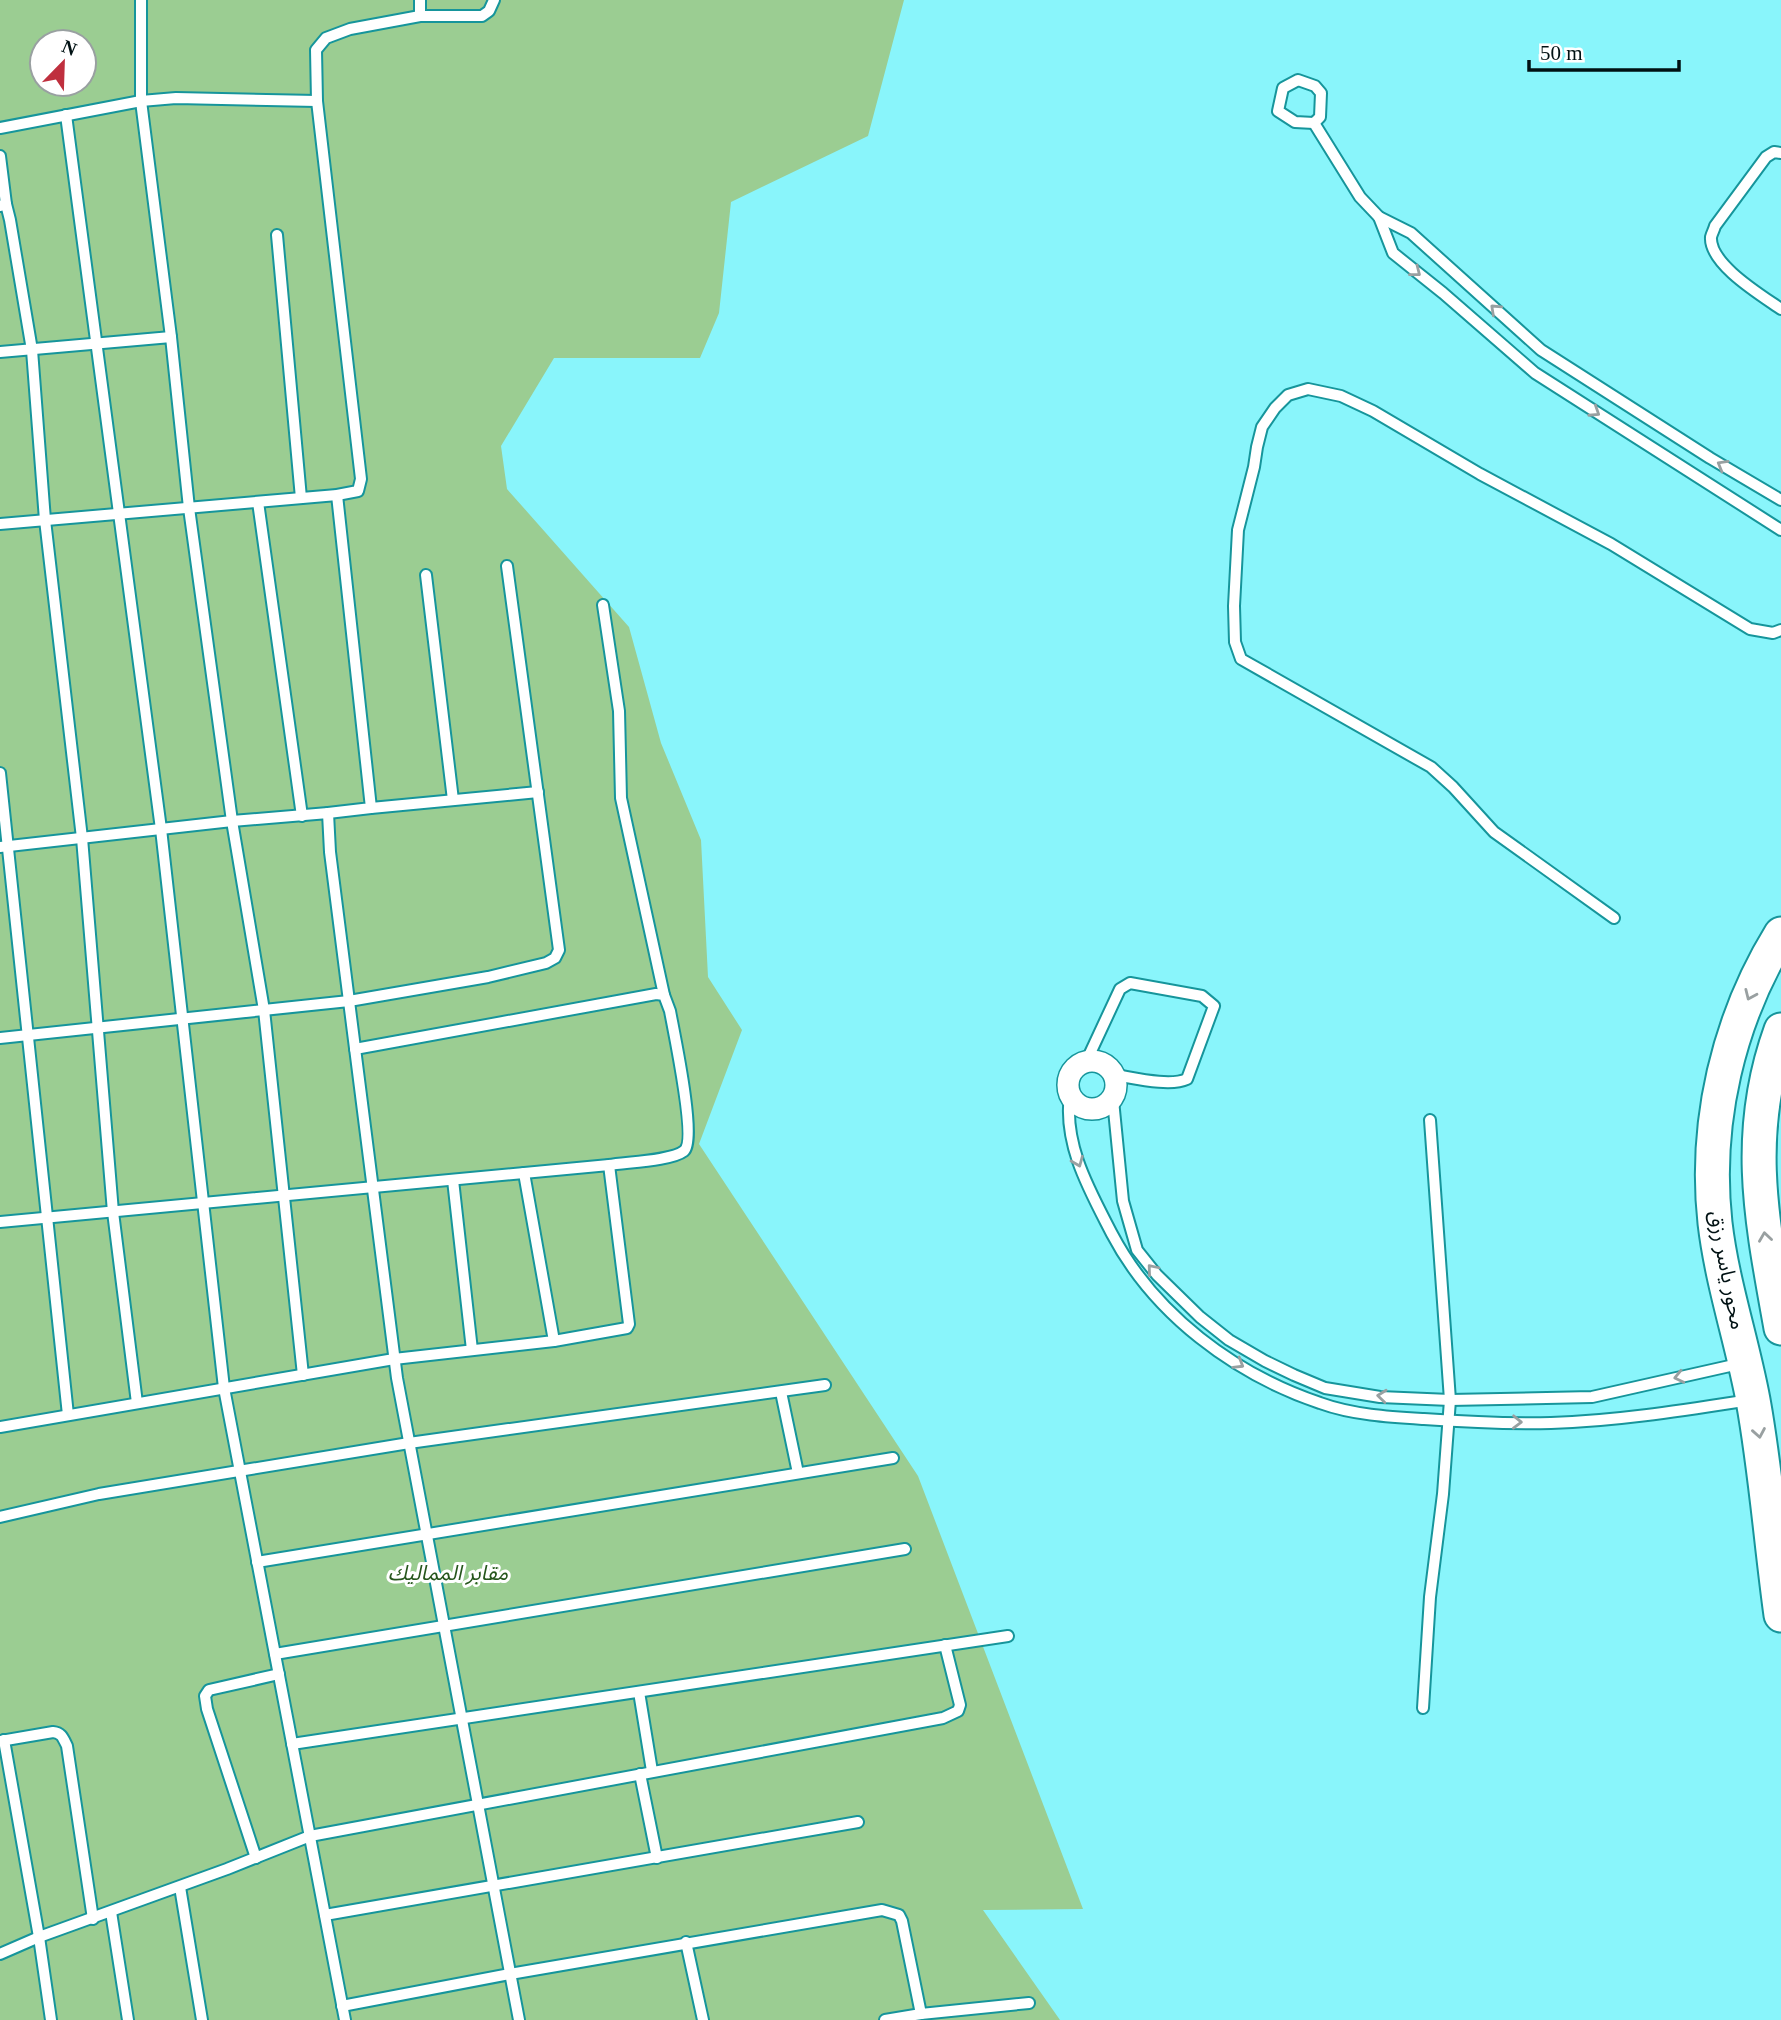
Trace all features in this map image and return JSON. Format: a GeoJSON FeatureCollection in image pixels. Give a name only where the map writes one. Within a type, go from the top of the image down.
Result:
{"type":"FeatureCollection","features":[{"type":"Feature","properties":{"kind":"main road","name":"محور ياسر رزق"},"geometry":{"type":"LineString","coordinates":[[1781,934],[1754,985],[1725,1067],[1715,1122],[1713,1179],[1715,1224],[1753,1399],[1767,1486],[1781,1615]]}},
{"type":"Feature","properties":{"kind":"main road","name":"محور ياسر رزق"},"geometry":{"type":"LineString","coordinates":[[1781,1030],[1765,1084],[1758,1155],[1760,1202],[1781,1328]]}},
{"type":"Feature","properties":{"kind":"street"},"geometry":{"type":"LineString","coordinates":[[1086,1062],[1103,1063],[1115,1075],[1117,1083],[1113,1100],[1107,1106],[1090,1110],[1075,1103],[1070,1096],[1069,1079],[1072,1071],[1086,1062]]}},
{"type":"Feature","properties":{"kind":"lane"},"geometry":{"type":"LineString","coordinates":[[141,0],[141,100],[190,509],[232,821],[264,1010],[303,1375]]}},
{"type":"Feature","properties":{"kind":"lane"},"geometry":{"type":"LineString","coordinates":[[420,0],[420,16]]}},
{"type":"Feature","properties":{"kind":"lane"},"geometry":{"type":"LineString","coordinates":[[0,524],[190,509],[358,491],[361,479],[317,101],[316,50],[326,38],[350,29],[420,16],[482,16],[489,11],[494,0]]}},
{"type":"Feature","properties":{"kind":"lane"},"geometry":{"type":"LineString","coordinates":[[1298,80],[1315,86],[1321,93],[1320,117],[1314,123],[1295,122],[1278,111],[1283,88],[1298,80]]}},
{"type":"Feature","properties":{"kind":"lane"},"geometry":{"type":"LineString","coordinates":[[0,128],[141,100],[176,98],[317,101]]}},
{"type":"Feature","properties":{"kind":"lane"},"geometry":{"type":"LineString","coordinates":[[66,115],[161,829],[224,1388],[345,2020]]}},
{"type":"Feature","properties":{"kind":"lane"},"geometry":{"type":"LineString","coordinates":[[1314,123],[1360,197],[1379,217],[1411,233],[1541,350],[1781,500]]}},
{"type":"Feature","properties":{"kind":"lane"},"geometry":{"type":"LineString","coordinates":[[1781,153],[1774,152],[1766,157],[1715,226],[1711,238],[1718,260],[1781,309]]}},
{"type":"Feature","properties":{"kind":"lane"},"geometry":{"type":"LineString","coordinates":[[0,156],[3,205],[32,349],[45,520],[82,838],[113,1212],[137,1403]]}},
{"type":"Feature","properties":{"kind":"lane"},"geometry":{"type":"LineString","coordinates":[[1379,217],[1393,253],[1535,373],[1781,530]]}},
{"type":"Feature","properties":{"kind":"lane"},"geometry":{"type":"LineString","coordinates":[[277,235],[301,498]]}},
{"type":"Feature","properties":{"kind":"lane"},"geometry":{"type":"LineString","coordinates":[[1502,344],[1518,331]]}},
{"type":"Feature","properties":{"kind":"lane"},"geometry":{"type":"LineString","coordinates":[[0,352],[171,337]]}},
{"type":"Feature","properties":{"kind":"lane"},"geometry":{"type":"LineString","coordinates":[[1614,918],[1493,832],[1453,787],[1431,767],[1241,659],[1235,642],[1234,606],[1238,530],[1262,427],[1288,395],[1308,389],[1340,396],[1373,411],[1480,474],[1611,544],[1750,629],[1773,632],[1781,630]]}},
{"type":"Feature","properties":{"kind":"lane"},"geometry":{"type":"LineString","coordinates":[[337,495],[370,808]]}},
{"type":"Feature","properties":{"kind":"lane"},"geometry":{"type":"LineString","coordinates":[[258,502],[302,816]]}},
{"type":"Feature","properties":{"kind":"lane"},"geometry":{"type":"LineString","coordinates":[[0,1038],[349,1001],[488,977],[546,963],[555,958],[559,950],[507,566]]}},
{"type":"Feature","properties":{"kind":"lane"},"geometry":{"type":"LineString","coordinates":[[426,575],[453,800]]}},
{"type":"Feature","properties":{"kind":"lane"},"geometry":{"type":"LineString","coordinates":[[0,1222],[524,1174],[609,1165],[683,1152],[688,1146],[689,1120],[670,1011],[664,995],[621,798],[619,711],[603,605]]}},
{"type":"Feature","properties":{"kind":"lane"},"geometry":{"type":"LineString","coordinates":[[0,773],[4,847],[28,1035],[68,1415]]}},
{"type":"Feature","properties":{"kind":"lane"},"geometry":{"type":"LineString","coordinates":[[4,847],[232,821],[538,792]]}},
{"type":"Feature","properties":{"kind":"lane"},"geometry":{"type":"LineString","coordinates":[[328,813],[330,852],[394,1359],[519,2020]]}},
{"type":"Feature","properties":{"kind":"lane"},"geometry":{"type":"LineString","coordinates":[[1086,1062],[1120,989],[1125,985],[1130,983],[1202,996],[1214,1006],[1187,1079],[1170,1082],[1115,1075]]}},
{"type":"Feature","properties":{"kind":"lane"},"geometry":{"type":"LineString","coordinates":[[355,1049],[656,994],[664,995]]}},
{"type":"Feature","properties":{"kind":"lane"},"geometry":{"type":"LineString","coordinates":[[1070,1096],[1067,1116],[1075,1159],[1127,1262],[1151,1293],[1183,1325],[1221,1353],[1258,1375],[1321,1404],[1378,1416],[1449,1421],[1552,1423],[1689,1410],[1753,1399]]}},
{"type":"Feature","properties":{"kind":"lane"},"geometry":{"type":"LineString","coordinates":[[1113,1100],[1123,1200],[1137,1250],[1157,1275],[1200,1317],[1229,1340],[1265,1362],[1325,1388],[1380,1397],[1450,1400],[1592,1397],[1745,1362]]}},
{"type":"Feature","properties":{"kind":"lane"},"geometry":{"type":"LineString","coordinates":[[1423,1708],[1430,1597],[1443,1494],[1450,1400],[1430,1120]]}},
{"type":"Feature","properties":{"kind":"lane"},"geometry":{"type":"LineString","coordinates":[[0,1427],[394,1359],[554,1340],[627,1328],[629,1324],[609,1165]]}},
{"type":"Feature","properties":{"kind":"lane"},"geometry":{"type":"LineString","coordinates":[[524,1174],[554,1340]]}},
{"type":"Feature","properties":{"kind":"lane"},"geometry":{"type":"LineString","coordinates":[[453,1180],[472,1350]]}},
{"type":"Feature","properties":{"kind":"lane"},"geometry":{"type":"LineString","coordinates":[[0,1517],[99,1494],[409,1443],[825,1385]]}},
{"type":"Feature","properties":{"kind":"lane"},"geometry":{"type":"LineString","coordinates":[[781,1392],[799,1473]]}},
{"type":"Feature","properties":{"kind":"lane"},"geometry":{"type":"LineString","coordinates":[[257,1562],[893,1458]]}},
{"type":"Feature","properties":{"kind":"lane"},"geometry":{"type":"LineString","coordinates":[[275,1654],[905,1549]]}},
{"type":"Feature","properties":{"kind":"lane"},"geometry":{"type":"LineString","coordinates":[[292,1744],[1008,1636]]}},
{"type":"Feature","properties":{"kind":"lane"},"geometry":{"type":"LineString","coordinates":[[0,1954],[310,1836],[943,1718],[958,1711],[960,1705],[945,1645]]}},
{"type":"Feature","properties":{"kind":"lane"},"geometry":{"type":"LineString","coordinates":[[256,1858],[205,1696],[209,1690],[279,1674]]}},
{"type":"Feature","properties":{"kind":"lane"},"geometry":{"type":"LineString","coordinates":[[639,1692],[652,1771]]}},
{"type":"Feature","properties":{"kind":"lane"},"geometry":{"type":"LineString","coordinates":[[51,2020],[39,1937],[2,1741],[53,1731],[63,1737],[67,1746],[93,1919]]}},
{"type":"Feature","properties":{"kind":"lane"},"geometry":{"type":"LineString","coordinates":[[640,1774],[657,1858]]}},
{"type":"Feature","properties":{"kind":"lane"},"geometry":{"type":"LineString","coordinates":[[325,1915],[858,1822]]}},
{"type":"Feature","properties":{"kind":"lane"},"geometry":{"type":"LineString","coordinates":[[180,1887],[202,2020]]}},
{"type":"Feature","properties":{"kind":"lane"},"geometry":{"type":"LineString","coordinates":[[342,2006],[686,1942],[882,1910],[899,1915],[902,1922],[921,2014]]}},
{"type":"Feature","properties":{"kind":"lane"},"geometry":{"type":"LineString","coordinates":[[111,1912],[128,2020]]}},
{"type":"Feature","properties":{"kind":"lane"},"geometry":{"type":"LineString","coordinates":[[686,1942],[703,2020]]}},
{"type":"Feature","properties":{"kind":"lane"},"geometry":{"type":"LineString","coordinates":[[885,2020],[1029,2003]]}},
{"type":"Feature","properties":{"kind":"green space","name":"مقابر المماليك"},"geometry":{"type":"Polygon","coordinates":[[[0,0],[904,0],[868,136],[731,202],[719,313],[700,358],[554,358],[501,446],[507,489],[629,627],[661,743],[701,840],[708,977],[742,1030],[699,1144],[918,1476],[1083,1909],[983,1910],[1060,2020],[0,2020],[0,0]]]}}]}
